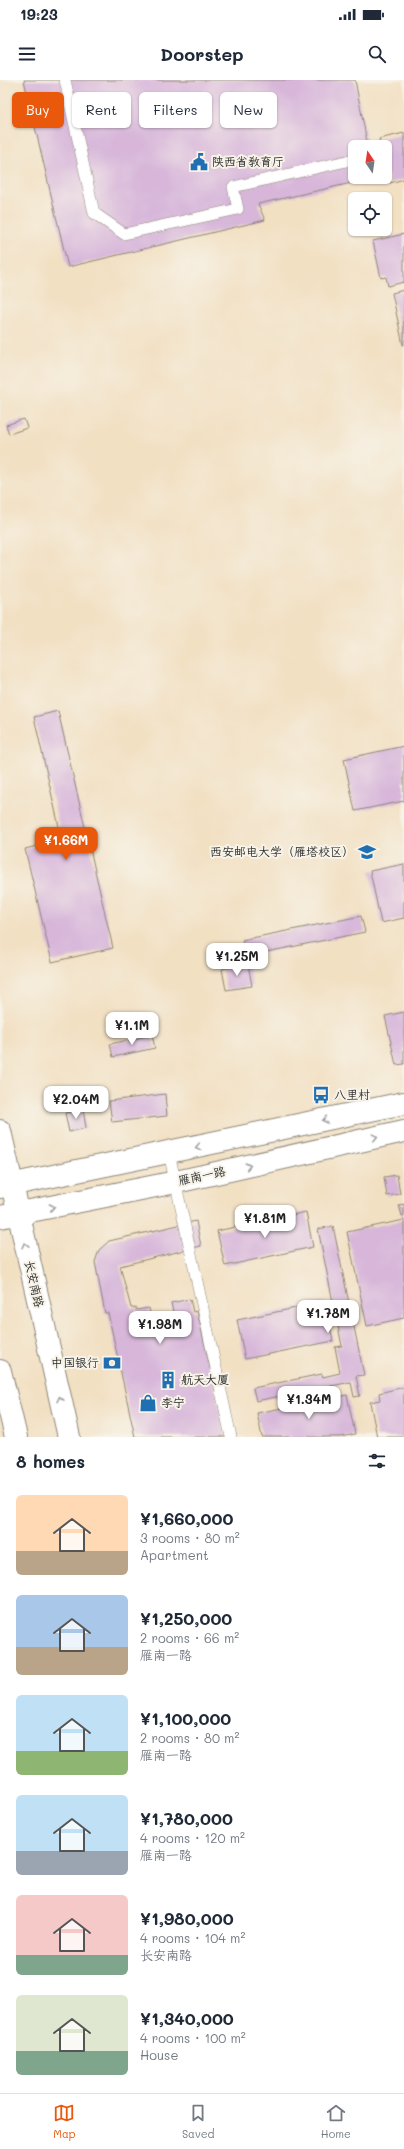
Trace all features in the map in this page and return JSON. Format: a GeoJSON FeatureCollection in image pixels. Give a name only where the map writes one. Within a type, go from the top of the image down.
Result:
{"type":"FeatureCollection","features":[{"type":"Feature","properties":{"kind":"main road"},"geometry":{"type":"LineString","coordinates":[[6,1186],[404,1103]]}},
{"type":"Feature","properties":{"kind":"main road","name":"长安南路"},"geometry":{"type":"LineString","coordinates":[[0,1131],[9,1215],[69,1437]]}},
{"type":"Feature","properties":{"kind":"main road","name":"雁南一路"},"geometry":{"type":"LineString","coordinates":[[9,1215],[176,1182],[404,1131]]}},
{"type":"Feature","properties":{"kind":"main road"},"geometry":{"type":"LineString","coordinates":[[0,1371],[16,1437]]}},
{"type":"Feature","properties":{"kind":"lane"},"geometry":{"type":"LineString","coordinates":[[65,80],[94,213],[124,234],[238,209],[233,187],[348,161]]}},
{"type":"Feature","properties":{"kind":"lane"},"geometry":{"type":"LineString","coordinates":[[169,1153],[231,1437]]}},
{"type":"Feature","properties":{"kind":"building","name":"陕西省教育厅"},"geometry":{"type":"Polygon","coordinates":[[[24,80],[355,80],[367,140],[348,140],[348,184],[258,204],[265,220],[68,267],[35,128],[64,128],[64,92],[27,92],[24,80]]]}},
{"type":"Feature","properties":{"kind":"building"},"geometry":{"type":"Polygon","coordinates":[[[404,133],[404,179],[392,182],[392,140],[379,139],[404,133]]]}},
{"type":"Feature","properties":{"kind":"building"},"geometry":{"type":"Polygon","coordinates":[[[404,234],[404,282],[388,286],[386,277],[381,278],[373,241],[404,234]]]}},
{"type":"Feature","properties":{"kind":"building"},"geometry":{"type":"Polygon","coordinates":[[[404,290],[404,345],[403,345],[392,293],[404,290]]]}},
{"type":"Feature","properties":{"kind":"building"},"geometry":{"type":"Polygon","coordinates":[[[24,419],[27,428],[9,434],[6,425],[24,419]]]}},
{"type":"Feature","properties":{"kind":"building"},"geometry":{"type":"Polygon","coordinates":[[[58,711],[113,948],[52,962],[25,849],[62,840],[34,717],[58,711]]]}},
{"type":"Feature","properties":{"kind":"building"},"geometry":{"type":"Polygon","coordinates":[[[404,746],[404,801],[355,811],[344,759],[404,746]]]}},
{"type":"Feature","properties":{"kind":"building"},"geometry":{"type":"Polygon","coordinates":[[[404,864],[404,918],[381,923],[370,871],[404,864]]]}},
{"type":"Feature","properties":{"kind":"building"},"geometry":{"type":"Polygon","coordinates":[[[361,916],[365,932],[252,955],[253,961],[247,962],[242,940],[361,916]]]}},
{"type":"Feature","properties":{"kind":"building"},"geometry":{"type":"Polygon","coordinates":[[[248,964],[252,986],[226,990],[222,969],[248,964]]]}},
{"type":"Feature","properties":{"kind":"building"},"geometry":{"type":"Polygon","coordinates":[[[404,1012],[404,1064],[396,1065],[385,1016],[404,1012]]]}},
{"type":"Feature","properties":{"kind":"building"},"geometry":{"type":"Polygon","coordinates":[[[152,1035],[155,1048],[113,1057],[110,1044],[152,1035]]]}},
{"type":"Feature","properties":{"kind":"building"},"geometry":{"type":"Polygon","coordinates":[[[165,1094],[167,1116],[112,1122],[109,1101],[165,1094]]]}},
{"type":"Feature","properties":{"kind":"building"},"geometry":{"type":"Polygon","coordinates":[[[83,1109],[86,1128],[69,1132],[65,1113],[83,1109]]]}},
{"type":"Feature","properties":{"kind":"building"},"geometry":{"type":"Polygon","coordinates":[[[397,1175],[400,1194],[387,1196],[384,1177],[397,1175]]]}},
{"type":"Feature","properties":{"kind":"building"},"geometry":{"type":"Polygon","coordinates":[[[404,1204],[404,1215],[402,1216],[399,1205],[404,1204]]]}},
{"type":"Feature","properties":{"kind":"building"},"geometry":{"type":"Polygon","coordinates":[[[306,1212],[313,1247],[225,1266],[217,1231],[306,1212]]]}},
{"type":"Feature","properties":{"kind":"building"},"geometry":{"type":"Polygon","coordinates":[[[404,1220],[404,1318],[367,1326],[347,1232],[404,1220]]]}},
{"type":"Feature","properties":{"kind":"building","name":"航天大厦"},"geometry":{"type":"Polygon","coordinates":[[[196,1221],[201,1246],[120,1266],[131,1308],[136,1307],[136,1310],[149,1308],[152,1322],[174,1316],[171,1303],[190,1299],[193,1312],[197,1311],[226,1437],[135,1437],[108,1313],[105,1313],[95,1262],[99,1250],[109,1241],[196,1221]]]}},
{"type":"Feature","properties":{"kind":"building"},"geometry":{"type":"Polygon","coordinates":[[[333,1226],[364,1375],[356,1376],[360,1396],[354,1397],[351,1382],[256,1401],[253,1388],[322,1374],[323,1377],[340,1373],[335,1347],[342,1346],[318,1229],[333,1226]]]}},
{"type":"Feature","properties":{"kind":"building"},"geometry":{"type":"Polygon","coordinates":[[[325,1302],[333,1341],[245,1359],[237,1320],[325,1302]]]}},
{"type":"Feature","properties":{"kind":"building"},"geometry":{"type":"Polygon","coordinates":[[[404,1387],[404,1437],[377,1437],[370,1402],[380,1400],[379,1393],[404,1387]]]}},
{"type":"Feature","properties":{"kind":"building"},"geometry":{"type":"Polygon","coordinates":[[[347,1395],[355,1434],[341,1437],[262,1437],[257,1413],[347,1395]]]}},
{"type":"Feature","properties":{"kind":"place","name":"陕西省教育厅"},"geometry":{"type":"Point","coordinates":[199,162]}},
{"type":"Feature","properties":{"kind":"place","name":"西安邮电大学（雁塔校区）"},"geometry":{"type":"Point","coordinates":[367,852]}},
{"type":"Feature","properties":{"kind":"place","name":"八里村"},"geometry":{"type":"Point","coordinates":[321,1095]}},
{"type":"Feature","properties":{"kind":"place","name":"中国银行"},"geometry":{"type":"Point","coordinates":[112,1363]}},
{"type":"Feature","properties":{"kind":"place","name":"航天大厦"},"geometry":{"type":"Point","coordinates":[168,1380]}},
{"type":"Feature","properties":{"kind":"place","name":"李宁"},"geometry":{"type":"Point","coordinates":[148,1403]}}]}
